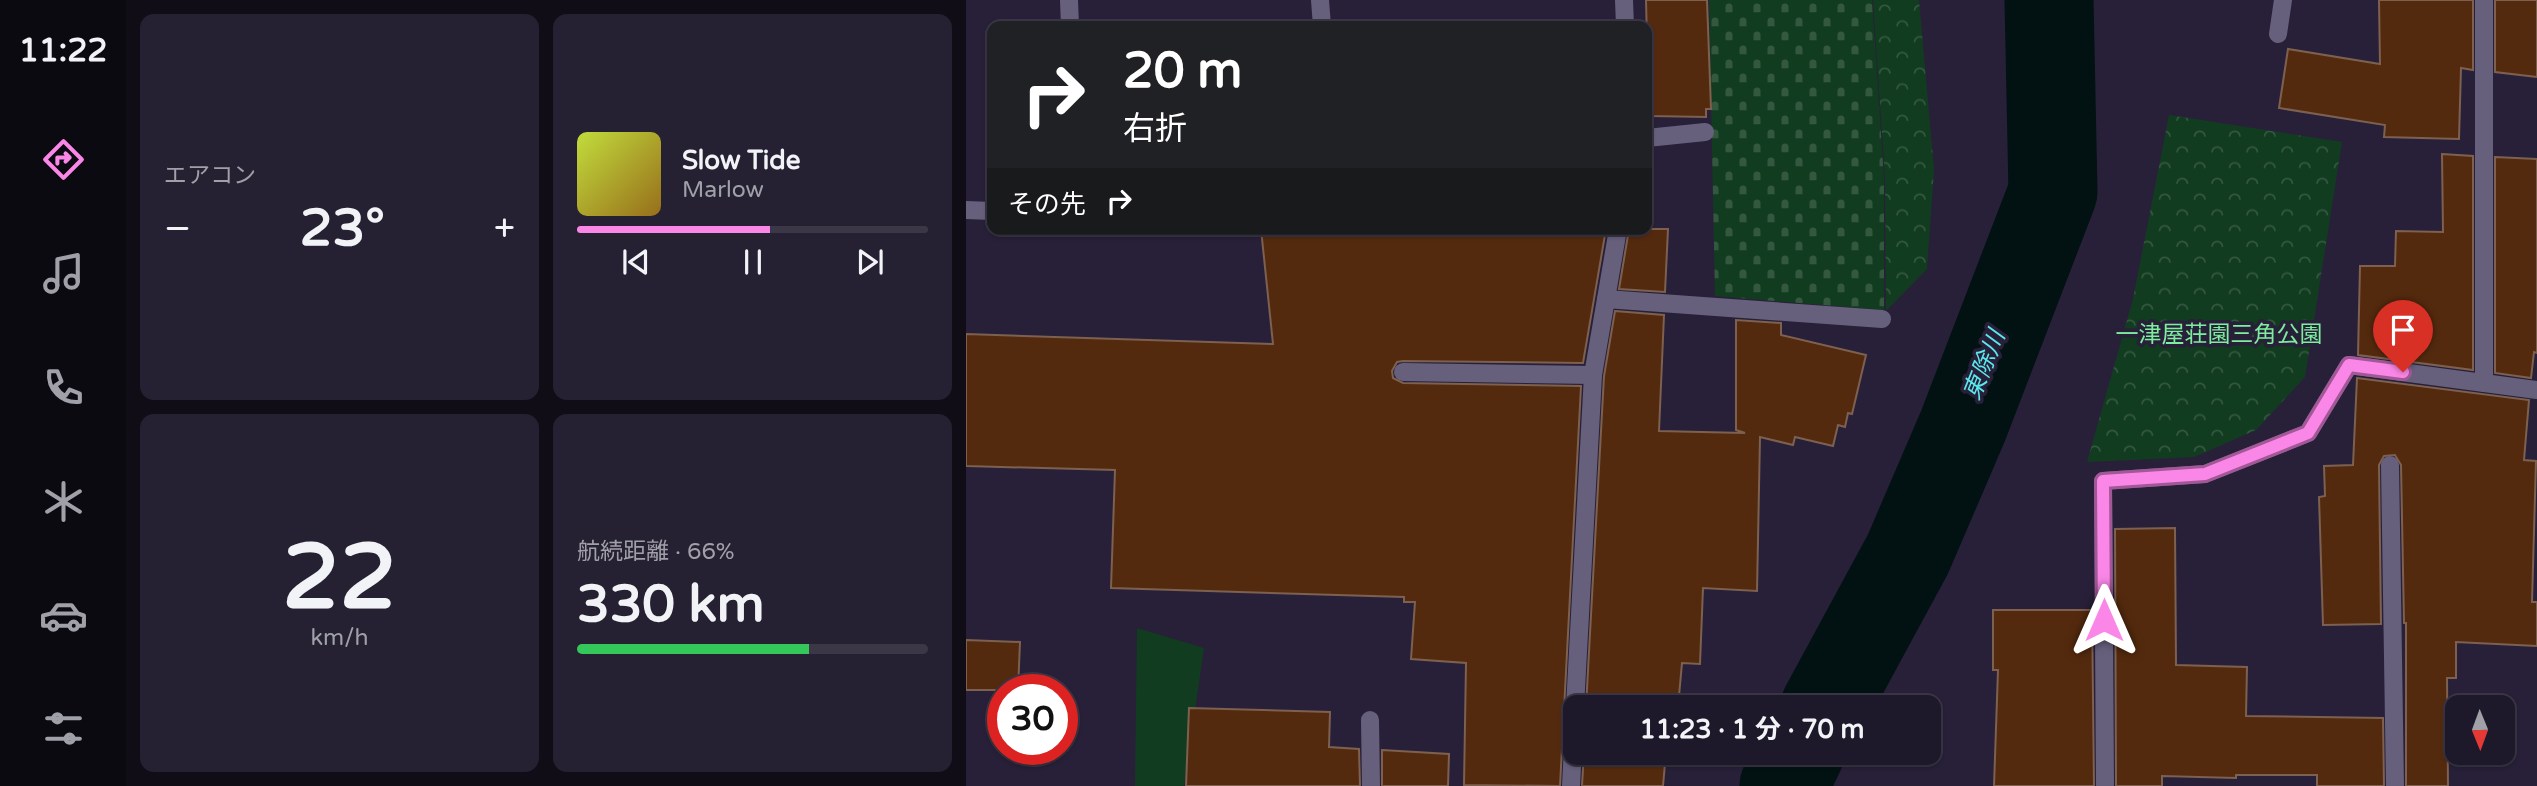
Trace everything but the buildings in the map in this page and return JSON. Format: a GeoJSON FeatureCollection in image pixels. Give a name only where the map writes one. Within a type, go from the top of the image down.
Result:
{"type":"FeatureCollection","features":[{"type":"Feature","properties":{"kind":"street"},"geometry":{"type":"LineString","coordinates":[[1069,0],[1070,21]]}},
{"type":"Feature","properties":{"kind":"street"},"geometry":{"type":"LineString","coordinates":[[1320,0],[1322,21]]}},
{"type":"Feature","properties":{"kind":"street"},"geometry":{"type":"LineString","coordinates":[[1624,0],[1625,21]]}},
{"type":"Feature","properties":{"kind":"street"},"geometry":{"type":"LineString","coordinates":[[2278,34],[2283,0]]}},
{"type":"Feature","properties":{"kind":"street"},"geometry":{"type":"LineString","coordinates":[[2484,0],[2484,383]]}},
{"type":"Feature","properties":{"kind":"street"},"geometry":{"type":"LineString","coordinates":[[1652,137],[1705,132]]}},
{"type":"Feature","properties":{"kind":"street"},"geometry":{"type":"LineString","coordinates":[[966,210],[987,211]]}},
{"type":"Feature","properties":{"kind":"street"},"geometry":{"type":"LineString","coordinates":[[1576,695],[1593,375],[1617,235]]}},
{"type":"Feature","properties":{"kind":"street"},"geometry":{"type":"LineString","coordinates":[[1606,299],[1882,319]]}},
{"type":"Feature","properties":{"kind":"street"},"geometry":{"type":"LineString","coordinates":[[2105,786],[2103,481],[2205,474],[2308,433],[2349,365],[2537,390]]}},
{"type":"Feature","properties":{"kind":"street"},"geometry":{"type":"LineString","coordinates":[[1403,372],[1593,375]]}},
{"type":"Feature","properties":{"kind":"street"},"geometry":{"type":"LineString","coordinates":[[2390,465],[2395,786]]}},
{"type":"Feature","properties":{"kind":"street"},"geometry":{"type":"LineString","coordinates":[[1370,719],[1371,786]]}},
{"type":"Feature","properties":{"kind":"street"},"geometry":{"type":"LineString","coordinates":[[1571,786],[1572,765]]}},
{"type":"Feature","properties":{"kind":"green space"},"geometry":{"type":"Polygon","coordinates":[[[1709,0],[1872,0],[1884,179],[1884,310],[1715,296],[1709,0]]]}},
{"type":"Feature","properties":{"kind":"green space"},"geometry":{"type":"Polygon","coordinates":[[[1873,0],[1919,0],[1934,170],[1927,269],[1886,311],[1885,179],[1873,0]]]}},
{"type":"Feature","properties":{"kind":"green space","name":"一津屋荘園三角公園"},"geometry":{"type":"Polygon","coordinates":[[[2169,115],[2342,142],[2305,377],[2256,430],[2194,457],[2087,462],[2133,299],[2169,115]]]}},
{"type":"Feature","properties":{"kind":"green space"},"geometry":{"type":"Polygon","coordinates":[[[1137,628],[1204,648],[1184,786],[1135,786],[1137,628]]]}},
{"type":"Feature","properties":{"kind":"waterway","name":"東除川"},"geometry":{"type":"LineString","coordinates":[[1832,695],[1908,554],[1963,426],[2053,192],[2049,0]]}},
{"type":"Feature","properties":{"kind":"waterway","name":"東除川"},"geometry":{"type":"LineString","coordinates":[[1784,786],[1794,765]]}},
{"type":"Feature","properties":{"kind":"route"},"geometry":{"type":"LineString","coordinates":[[2104,620],[2103,481],[2205,474],[2308,433],[2349,365],[2403,372]]}}]}
